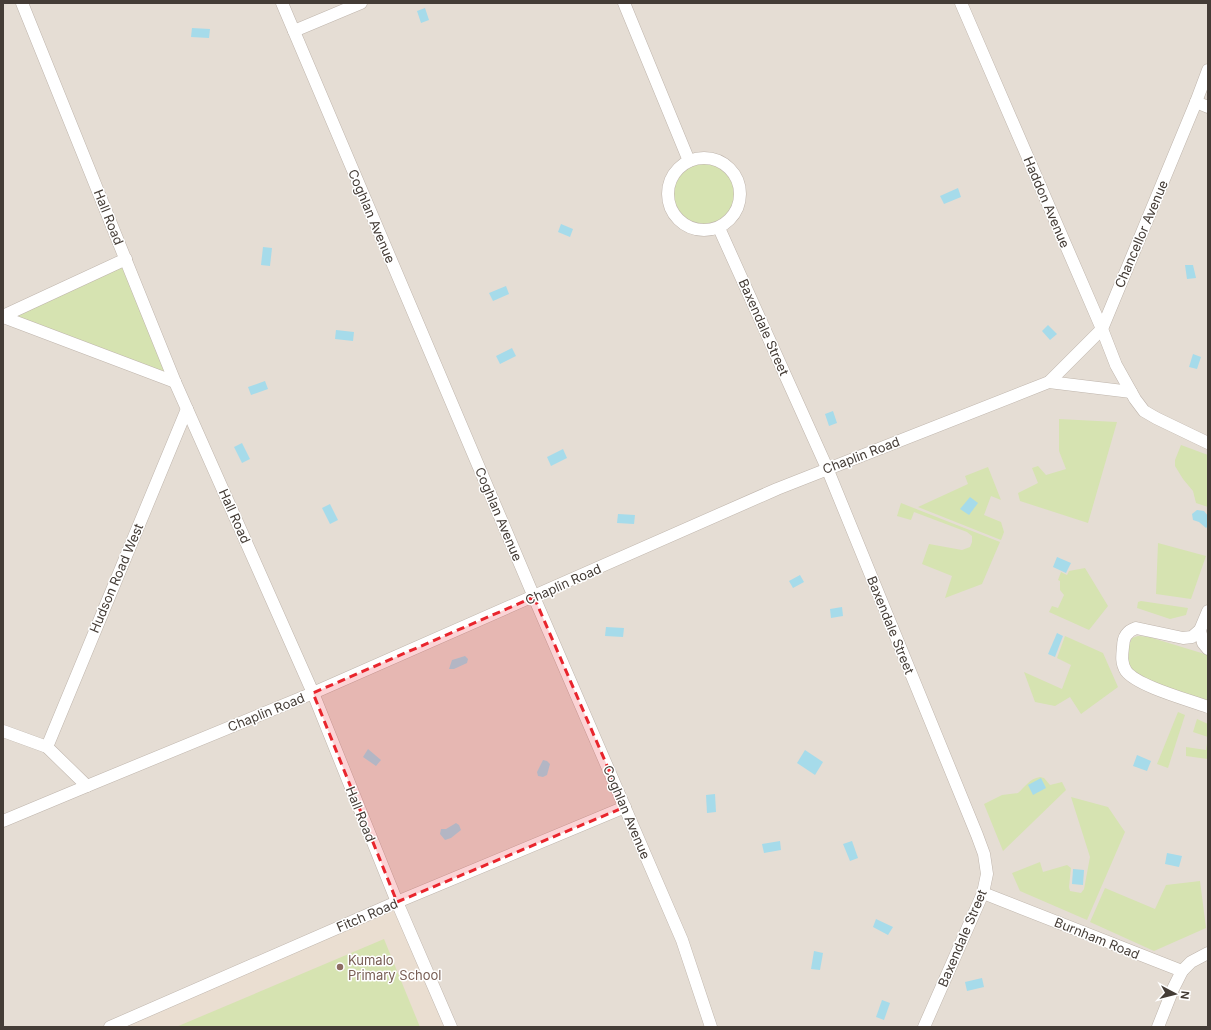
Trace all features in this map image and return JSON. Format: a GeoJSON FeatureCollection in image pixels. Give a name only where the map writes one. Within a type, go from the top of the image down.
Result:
{"type":"FeatureCollection","features":[{"type":"Feature","properties":{"kind":"street","name":"Hall Road"},"geometry":{"type":"LineString","coordinates":[[22,3],[175,382],[313,693],[397,902],[451,1027]]}},
{"type":"Feature","properties":{"kind":"street","name":"Coghlan Avenue"},"geometry":{"type":"LineString","coordinates":[[282,3],[534,597],[682,940],[711,1027]]}},
{"type":"Feature","properties":{"kind":"street"},"geometry":{"type":"LineString","coordinates":[[294,31],[361,3]]}},
{"type":"Feature","properties":{"kind":"street"},"geometry":{"type":"LineString","coordinates":[[624,3],[689,161]]}},
{"type":"Feature","properties":{"kind":"street","name":"Haddon Avenue"},"geometry":{"type":"LineString","coordinates":[[961,3],[1102,329],[1116,365],[1144,411],[1208,443]]}},
{"type":"Feature","properties":{"kind":"street","name":"Chancellor Avenue"},"geometry":{"type":"LineString","coordinates":[[1048,382],[1102,329],[1208,70]]}},
{"type":"Feature","properties":{"kind":"street"},"geometry":{"type":"LineString","coordinates":[[1196,102],[1208,106]]}},
{"type":"Feature","properties":{"kind":"street"},"geometry":{"type":"LineString","coordinates":[[703,158],[717,160],[729,168],[737,180],[740,194],[738,208],[730,220],[719,228],[705,231],[691,228],[679,221],[671,209],[668,195],[670,181],[678,169],[689,161],[703,158]]}},
{"type":"Feature","properties":{"kind":"street","name":"Baxendale Street"},"geometry":{"type":"LineString","coordinates":[[719,228],[827,468],[978,835],[984,854],[987,874],[983,893],[924,1027]]}},
{"type":"Feature","properties":{"kind":"street"},"geometry":{"type":"LineString","coordinates":[[3,317],[126,259]]}},
{"type":"Feature","properties":{"kind":"street"},"geometry":{"type":"LineString","coordinates":[[3,317],[175,382]]}},
{"type":"Feature","properties":{"kind":"street","name":"Chaplin Road"},"geometry":{"type":"LineString","coordinates":[[3,821],[313,693],[777,489],[1048,382],[1133,395]]}},
{"type":"Feature","properties":{"kind":"street","name":"Hudson Road West"},"geometry":{"type":"LineString","coordinates":[[47,747],[187,409]]}},
{"type":"Feature","properties":{"kind":"street"},"geometry":{"type":"LineString","coordinates":[[1208,611],[1200,630],[1192,637],[1183,638],[1136,628],[1130,630],[1123,640],[1121,660],[1125,669],[1135,679],[1208,707]]}},
{"type":"Feature","properties":{"kind":"street"},"geometry":{"type":"LineString","coordinates":[[1200,630],[1203,643],[1208,649]]}},
{"type":"Feature","properties":{"kind":"street"},"geometry":{"type":"LineString","coordinates":[[3,731],[47,747],[87,786]]}},
{"type":"Feature","properties":{"kind":"street","name":"Fitch Road"},"geometry":{"type":"LineString","coordinates":[[110,1027],[397,902],[625,806]]}},
{"type":"Feature","properties":{"kind":"street","name":"Burnham Road"},"geometry":{"type":"LineString","coordinates":[[983,893],[1182,971]]}},
{"type":"Feature","properties":{"kind":"street"},"geometry":{"type":"LineString","coordinates":[[1158,1027],[1182,971],[1191,962],[1208,953]]}},
{"type":"Feature","properties":{"kind":"highlighted area"},"geometry":{"type":"Polygon","coordinates":[[[534,597],[625,807],[397,902],[313,693],[534,597]]]}},
{"type":"Feature","properties":{"kind":"shaded area"},"geometry":{"type":"Polygon","coordinates":[[[3,3],[1208,3],[1208,1027],[3,1027],[3,3]]]}},
{"type":"Feature","properties":{"kind":"shaded area","name":"Kumalo Primary School"},"geometry":{"type":"Polygon","coordinates":[[[394,908],[447,1027],[123,1027],[394,908]]]}},
{"type":"Feature","properties":{"kind":"green space"},"geometry":{"type":"Polygon","coordinates":[[[704,158],[724,164],[734,174],[740,194],[734,214],[724,224],[704,230],[684,224],[674,214],[668,194],[674,174],[684,164],[704,158]]]}},
{"type":"Feature","properties":{"kind":"green space"},"geometry":{"type":"Polygon","coordinates":[[[125,262],[170,377],[8,317],[125,262]]]}},
{"type":"Feature","properties":{"kind":"green space"},"geometry":{"type":"Polygon","coordinates":[[[1059,419],[1117,422],[1088,523],[1020,501],[1018,493],[1038,483],[1032,468],[1038,466],[1046,475],[1066,469],[1059,451],[1059,419]]]}},
{"type":"Feature","properties":{"kind":"green space"},"geometry":{"type":"Polygon","coordinates":[[[1181,445],[1208,455],[1208,507],[1196,503],[1193,491],[1175,466],[1175,460],[1181,445]]]}},
{"type":"Feature","properties":{"kind":"green space"},"geometry":{"type":"Polygon","coordinates":[[[988,467],[1001,500],[991,496],[984,515],[1001,522],[1004,532],[1001,540],[918,507],[968,484],[965,476],[988,467]]]}},
{"type":"Feature","properties":{"kind":"green space"},"geometry":{"type":"Polygon","coordinates":[[[901,503],[1000,542],[982,584],[945,598],[952,576],[922,564],[929,544],[962,550],[970,547],[972,536],[967,532],[914,512],[911,520],[897,516],[901,503]]]}},
{"type":"Feature","properties":{"kind":"green space"},"geometry":{"type":"Polygon","coordinates":[[[1158,543],[1206,556],[1191,599],[1156,594],[1158,543]]]}},
{"type":"Feature","properties":{"kind":"green space"},"geometry":{"type":"Polygon","coordinates":[[[1085,568],[1108,606],[1089,630],[1049,612],[1052,606],[1058,608],[1064,595],[1060,590],[1060,581],[1058,580],[1061,572],[1067,575],[1069,571],[1085,568]]]}},
{"type":"Feature","properties":{"kind":"green space"},"geometry":{"type":"Polygon","coordinates":[[[1141,601],[1188,608],[1186,615],[1170,619],[1137,608],[1138,602],[1141,601]]]}},
{"type":"Feature","properties":{"kind":"green space"},"geometry":{"type":"Polygon","coordinates":[[[1065,636],[1103,653],[1118,687],[1081,714],[1070,697],[1055,706],[1035,702],[1024,672],[1062,689],[1071,665],[1057,658],[1065,636]]]}},
{"type":"Feature","properties":{"kind":"green space"},"geometry":{"type":"Polygon","coordinates":[[[1138,636],[1149,637],[1208,655],[1208,704],[1153,682],[1129,669],[1127,650],[1132,638],[1138,636]]]}},
{"type":"Feature","properties":{"kind":"green space"},"geometry":{"type":"Polygon","coordinates":[[[1178,712],[1185,715],[1168,768],[1157,764],[1178,712]]]}},
{"type":"Feature","properties":{"kind":"green space"},"geometry":{"type":"Polygon","coordinates":[[[1197,719],[1208,724],[1208,737],[1193,732],[1197,719]]]}},
{"type":"Feature","properties":{"kind":"green space"},"geometry":{"type":"Polygon","coordinates":[[[1208,737],[1208,759],[1186,756],[1186,747],[1206,750],[1208,737]]]}},
{"type":"Feature","properties":{"kind":"green space"},"geometry":{"type":"Polygon","coordinates":[[[1040,777],[1044,778],[1050,785],[1062,782],[1066,790],[1003,851],[984,804],[1002,795],[1018,793],[1030,781],[1040,777]]]}},
{"type":"Feature","properties":{"kind":"green space"},"geometry":{"type":"Polygon","coordinates":[[[1071,797],[1108,807],[1125,832],[1087,920],[1020,891],[1012,873],[1040,862],[1043,872],[1067,865],[1071,868],[1070,891],[1081,893],[1084,889],[1090,857],[1071,797]]]}},
{"type":"Feature","properties":{"kind":"green space"},"geometry":{"type":"Polygon","coordinates":[[[1200,881],[1206,928],[1154,951],[1090,922],[1105,888],[1155,909],[1166,885],[1200,881]]]}},
{"type":"Feature","properties":{"kind":"green space"},"geometry":{"type":"Polygon","coordinates":[[[384,939],[420,1027],[176,1027],[384,939]]]}},
{"type":"Feature","properties":{"kind":"water"},"geometry":{"type":"Polygon","coordinates":[[[425,8],[429,20],[421,23],[417,11],[425,8]]]}},
{"type":"Feature","properties":{"kind":"water"},"geometry":{"type":"Polygon","coordinates":[[[192,28],[210,29],[209,38],[191,37],[192,28]]]}},
{"type":"Feature","properties":{"kind":"water"},"geometry":{"type":"Polygon","coordinates":[[[958,188],[961,197],[944,204],[940,196],[958,188]]]}},
{"type":"Feature","properties":{"kind":"water"},"geometry":{"type":"Polygon","coordinates":[[[561,224],[573,229],[570,237],[558,232],[561,224]]]}},
{"type":"Feature","properties":{"kind":"water"},"geometry":{"type":"Polygon","coordinates":[[[263,247],[272,248],[270,266],[261,265],[263,247]]]}},
{"type":"Feature","properties":{"kind":"water"},"geometry":{"type":"Polygon","coordinates":[[[1185,265],[1193,265],[1196,278],[1187,279],[1185,265]]]}},
{"type":"Feature","properties":{"kind":"water"},"geometry":{"type":"Polygon","coordinates":[[[506,286],[509,294],[493,301],[489,293],[506,286]]]}},
{"type":"Feature","properties":{"kind":"water"},"geometry":{"type":"Polygon","coordinates":[[[1048,325],[1057,334],[1050,340],[1042,331],[1048,325]]]}},
{"type":"Feature","properties":{"kind":"water"},"geometry":{"type":"Polygon","coordinates":[[[336,330],[354,332],[353,341],[335,339],[336,330]]]}},
{"type":"Feature","properties":{"kind":"water"},"geometry":{"type":"Polygon","coordinates":[[[512,348],[516,356],[500,364],[496,356],[512,348]]]}},
{"type":"Feature","properties":{"kind":"water"},"geometry":{"type":"Polygon","coordinates":[[[1193,354],[1201,357],[1197,369],[1189,367],[1193,354]]]}},
{"type":"Feature","properties":{"kind":"water"},"geometry":{"type":"Polygon","coordinates":[[[265,381],[268,389],[251,395],[248,387],[265,381]]]}},
{"type":"Feature","properties":{"kind":"water"},"geometry":{"type":"Polygon","coordinates":[[[833,411],[837,423],[829,426],[825,414],[833,411]]]}},
{"type":"Feature","properties":{"kind":"water"},"geometry":{"type":"Polygon","coordinates":[[[242,443],[250,459],[242,463],[234,447],[242,443]]]}},
{"type":"Feature","properties":{"kind":"water"},"geometry":{"type":"Polygon","coordinates":[[[563,449],[567,458],[551,466],[547,457],[563,449]]]}},
{"type":"Feature","properties":{"kind":"water"},"geometry":{"type":"Polygon","coordinates":[[[970,497],[978,503],[969,515],[960,509],[970,497]]]}},
{"type":"Feature","properties":{"kind":"water"},"geometry":{"type":"Polygon","coordinates":[[[330,504],[338,520],[330,524],[322,508],[330,504]]]}},
{"type":"Feature","properties":{"kind":"water"},"geometry":{"type":"Polygon","coordinates":[[[1197,510],[1204,511],[1208,516],[1208,526],[1206,528],[1199,522],[1193,520],[1192,514],[1197,510]]]}},
{"type":"Feature","properties":{"kind":"water"},"geometry":{"type":"Polygon","coordinates":[[[618,514],[635,515],[634,524],[617,523],[618,514]]]}},
{"type":"Feature","properties":{"kind":"water"},"geometry":{"type":"Polygon","coordinates":[[[1057,557],[1071,563],[1066,573],[1053,567],[1057,557]]]}},
{"type":"Feature","properties":{"kind":"water"},"geometry":{"type":"Polygon","coordinates":[[[800,575],[804,582],[793,588],[789,581],[800,575]]]}},
{"type":"Feature","properties":{"kind":"water"},"geometry":{"type":"Polygon","coordinates":[[[842,607],[843,616],[831,618],[830,609],[842,607]]]}},
{"type":"Feature","properties":{"kind":"water"},"geometry":{"type":"Polygon","coordinates":[[[606,627],[624,628],[623,637],[605,636],[606,627]]]}},
{"type":"Feature","properties":{"kind":"water"},"geometry":{"type":"Polygon","coordinates":[[[1057,633],[1063,636],[1055,657],[1048,654],[1057,633]]]}},
{"type":"Feature","properties":{"kind":"water"},"geometry":{"type":"Polygon","coordinates":[[[465,656],[468,659],[467,663],[454,669],[449,669],[452,660],[465,656]]]}},
{"type":"Feature","properties":{"kind":"water"},"geometry":{"type":"Polygon","coordinates":[[[368,749],[381,760],[376,766],[363,757],[368,749]]]}},
{"type":"Feature","properties":{"kind":"water"},"geometry":{"type":"Polygon","coordinates":[[[805,750],[823,762],[815,775],[797,763],[805,750]]]}},
{"type":"Feature","properties":{"kind":"water"},"geometry":{"type":"Polygon","coordinates":[[[1137,755],[1151,761],[1147,771],[1133,766],[1137,755]]]}},
{"type":"Feature","properties":{"kind":"water"},"geometry":{"type":"Polygon","coordinates":[[[543,760],[550,764],[547,775],[543,777],[538,776],[537,772],[543,760]]]}},
{"type":"Feature","properties":{"kind":"water"},"geometry":{"type":"Polygon","coordinates":[[[1041,778],[1046,788],[1033,795],[1028,785],[1041,778]]]}},
{"type":"Feature","properties":{"kind":"water"},"geometry":{"type":"Polygon","coordinates":[[[715,794],[716,812],[707,813],[706,795],[715,794]]]}},
{"type":"Feature","properties":{"kind":"water"},"geometry":{"type":"Polygon","coordinates":[[[456,823],[459,825],[461,830],[451,838],[445,840],[440,834],[441,829],[446,829],[456,823]]]}},
{"type":"Feature","properties":{"kind":"water"},"geometry":{"type":"Polygon","coordinates":[[[780,841],[781,850],[764,853],[762,844],[780,841]]]}},
{"type":"Feature","properties":{"kind":"water"},"geometry":{"type":"Polygon","coordinates":[[[852,841],[858,858],[850,861],[843,844],[852,841]]]}},
{"type":"Feature","properties":{"kind":"water"},"geometry":{"type":"Polygon","coordinates":[[[1167,853],[1182,856],[1179,867],[1165,864],[1167,853]]]}},
{"type":"Feature","properties":{"kind":"water"},"geometry":{"type":"Polygon","coordinates":[[[1073,869],[1084,870],[1083,885],[1072,884],[1073,869]]]}},
{"type":"Feature","properties":{"kind":"water"},"geometry":{"type":"Polygon","coordinates":[[[876,919],[893,927],[888,935],[873,927],[876,919]]]}},
{"type":"Feature","properties":{"kind":"water"},"geometry":{"type":"Polygon","coordinates":[[[814,951],[823,953],[820,970],[811,969],[814,951]]]}},
{"type":"Feature","properties":{"kind":"water"},"geometry":{"type":"Polygon","coordinates":[[[982,978],[984,987],[967,991],[965,982],[982,978]]]}},
{"type":"Feature","properties":{"kind":"water"},"geometry":{"type":"Polygon","coordinates":[[[882,1000],[890,1003],[884,1020],[876,1017],[882,1000]]]}},
{"type":"Feature","properties":{"kind":"place","name":"Kumalo Primary School"},"geometry":{"type":"Point","coordinates":[340,967]}}]}
